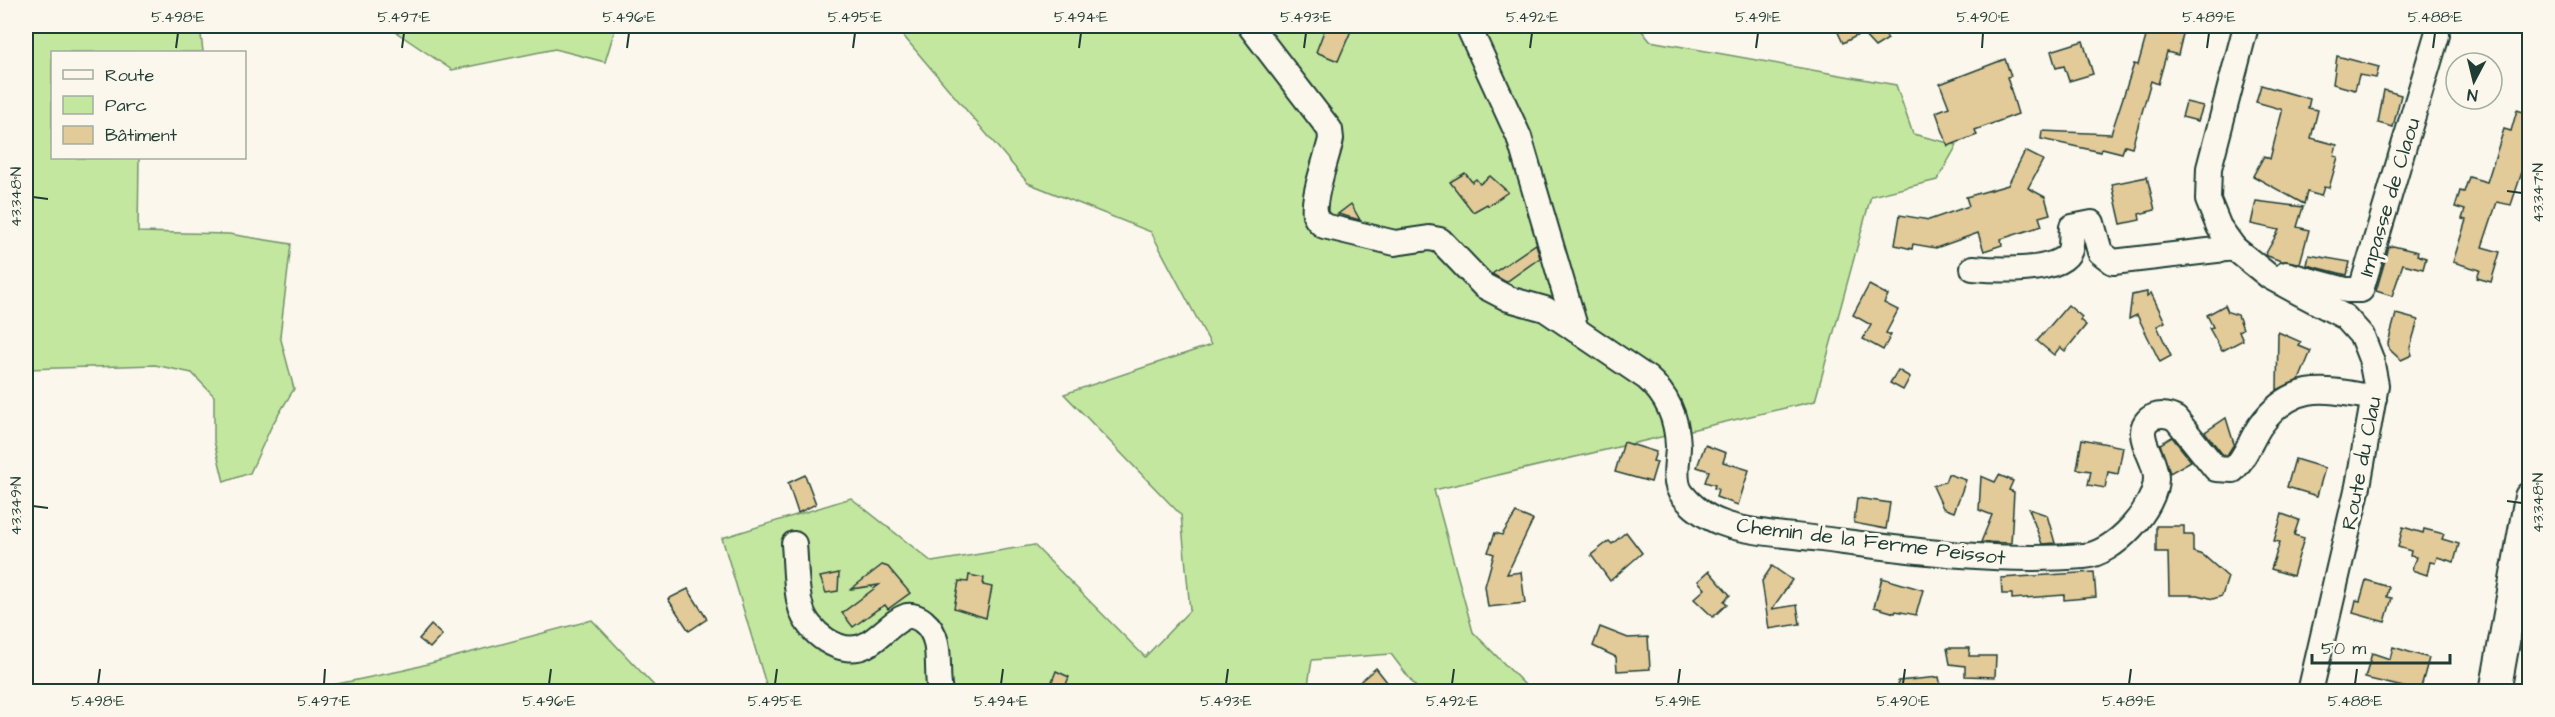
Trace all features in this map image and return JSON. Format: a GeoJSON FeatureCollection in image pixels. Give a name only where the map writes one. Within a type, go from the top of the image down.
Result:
{"type":"FeatureCollection","features":[{"type":"Feature","properties":{"kind":"main road"},"geometry":{"type":"LineString","coordinates":[[2495,692],[2529,497]]}},
{"type":"Feature","properties":{"kind":"street","name":"Chemin de la Ferme Peissot"},"geometry":{"type":"LineString","coordinates":[[1250,26],[1330,130],[1331,139],[1315,217],[1324,226],[1395,243],[1429,238],[1440,240],[1484,286],[1509,299],[1545,309],[1660,390],[1674,416],[1679,492],[1693,507],[1721,523],[1874,545],[2000,558],[2100,554],[2116,544],[2139,516],[2152,492],[2156,478],[2143,433],[2148,420],[2158,414],[2176,419],[2216,469],[2233,470],[2242,461],[2259,428],[2276,408],[2300,392],[2322,389],[2374,398]]}},
{"type":"Feature","properties":{"kind":"street"},"geometry":{"type":"LineString","coordinates":[[1468,26],[1519,137],[1576,330]]}},
{"type":"Feature","properties":{"kind":"street","name":"Route du Clau"},"geometry":{"type":"LineString","coordinates":[[2246,26],[2209,168],[2208,200],[2219,227],[2234,248],[2270,277],[2346,317],[2362,336],[2371,359],[2376,385],[2358,486],[2310,692]]}},
{"type":"Feature","properties":{"kind":"street","name":"Impasse de Claou"},"geometry":{"type":"LineString","coordinates":[[2257,267],[2346,290],[2361,290],[2437,35]]}},
{"type":"Feature","properties":{"kind":"street"},"geometry":{"type":"LineString","coordinates":[[1973,268],[2022,268],[2058,263],[2070,252],[2072,227],[2092,223],[2100,252],[2113,262],[2234,248]]}},
{"type":"Feature","properties":{"kind":"street"},"geometry":{"type":"LineString","coordinates":[[794,544],[801,609],[810,626],[830,643],[847,647],[863,647],[908,616],[926,622],[938,652],[940,692]]}},
{"type":"Feature","properties":{"kind":"green space"},"geometry":{"type":"Polygon","coordinates":[[[26,26],[200,26],[203,51],[51,51],[51,159],[139,159],[138,232],[229,234],[291,244],[280,336],[294,389],[272,425],[250,473],[224,482],[214,441],[214,396],[192,373],[155,365],[26,369],[26,26]]]}},
{"type":"Feature","properties":{"kind":"green space"},"geometry":{"type":"Polygon","coordinates":[[[387,26],[616,26],[605,62],[555,49],[452,70],[387,26]]]}},
{"type":"Feature","properties":{"kind":"green space"},"geometry":{"type":"Polygon","coordinates":[[[895,26],[1638,26],[1650,41],[1896,85],[1913,134],[1957,145],[1937,180],[1871,196],[1815,401],[1434,490],[1473,632],[1531,691],[1419,691],[1391,654],[1312,660],[1307,691],[768,691],[722,538],[851,498],[932,562],[1034,545],[1145,657],[1190,610],[1181,515],[1064,394],[1211,345],[1151,232],[1028,183],[895,26]]]}},
{"type":"Feature","properties":{"kind":"green space"},"geometry":{"type":"Polygon","coordinates":[[[592,620],[659,691],[26,691],[36,686],[308,690],[405,670],[592,620]]]}},
{"type":"Feature","properties":{"kind":"building"},"geometry":{"type":"Polygon","coordinates":[[[1326,26],[1353,26],[1338,61],[1316,52],[1326,26]]]}},
{"type":"Feature","properties":{"kind":"building"},"geometry":{"type":"Polygon","coordinates":[[[1835,26],[1880,26],[1888,39],[1875,47],[1862,33],[1843,43],[1835,26]]]}},
{"type":"Feature","properties":{"kind":"building"},"geometry":{"type":"Polygon","coordinates":[[[2149,26],[2183,28],[2183,34],[2178,55],[2167,52],[2158,84],[2151,81],[2132,147],[2125,145],[2122,153],[2102,148],[2101,152],[2041,139],[2042,131],[2111,134],[2134,64],[2138,65],[2149,26]]]}},
{"type":"Feature","properties":{"kind":"building"},"geometry":{"type":"Polygon","coordinates":[[[2083,41],[2093,74],[2069,81],[2064,66],[2056,68],[2051,51],[2083,41]]]}},
{"type":"Feature","properties":{"kind":"building"},"geometry":{"type":"Polygon","coordinates":[[[2337,56],[2379,67],[2376,78],[2359,75],[2355,90],[2333,84],[2337,56]]]}},
{"type":"Feature","properties":{"kind":"building"},"geometry":{"type":"Polygon","coordinates":[[[2005,59],[2011,76],[2007,77],[2018,114],[1975,130],[1977,135],[1948,146],[1936,112],[1949,107],[1940,84],[2005,59]]]}},
{"type":"Feature","properties":{"kind":"building"},"geometry":{"type":"Polygon","coordinates":[[[2261,85],[2310,99],[2308,108],[2318,110],[2311,138],[2337,145],[2334,156],[2338,157],[2329,188],[2324,187],[2321,196],[2307,192],[2304,204],[2253,176],[2264,156],[2270,159],[2282,112],[2281,109],[2256,102],[2261,85]]]}},
{"type":"Feature","properties":{"kind":"building"},"geometry":{"type":"Polygon","coordinates":[[[2384,90],[2401,95],[2393,127],[2378,123],[2384,90]]]}},
{"type":"Feature","properties":{"kind":"building"},"geometry":{"type":"Polygon","coordinates":[[[2186,102],[2203,106],[2198,121],[2182,117],[2186,102]]]}},
{"type":"Feature","properties":{"kind":"building"},"geometry":{"type":"Polygon","coordinates":[[[2517,110],[2529,114],[2529,169],[2524,166],[2511,205],[2497,202],[2482,247],[2500,252],[2491,282],[2477,278],[2480,270],[2453,262],[2466,220],[2462,219],[2465,210],[2455,207],[2460,191],[2464,192],[2469,177],[2487,182],[2504,129],[2511,131],[2517,110]]]}},
{"type":"Feature","properties":{"kind":"building"},"geometry":{"type":"Polygon","coordinates":[[[2025,151],[2043,160],[2028,188],[2045,197],[2050,214],[2039,217],[2042,226],[2001,239],[2002,245],[1984,251],[1978,233],[1936,248],[1913,244],[1912,249],[1895,245],[1900,215],[1929,220],[1969,206],[1966,197],[2008,185],[2025,151]]]}},
{"type":"Feature","properties":{"kind":"building"},"geometry":{"type":"Polygon","coordinates":[[[1465,173],[1472,182],[1476,179],[1480,184],[1490,176],[1508,192],[1488,206],[1487,204],[1473,212],[1450,182],[1465,173]]]}},
{"type":"Feature","properties":{"kind":"building"},"geometry":{"type":"Polygon","coordinates":[[[2147,177],[2155,210],[2139,214],[2140,220],[2121,224],[2112,184],[2147,177]]]}},
{"type":"Feature","properties":{"kind":"building"},"geometry":{"type":"Polygon","coordinates":[[[2256,201],[2303,207],[2297,227],[2309,230],[2300,263],[2281,261],[2265,255],[2279,230],[2251,224],[2256,201]]]}},
{"type":"Feature","properties":{"kind":"building"},"geometry":{"type":"Polygon","coordinates":[[[1351,204],[1360,220],[1338,214],[1351,204]]]}},
{"type":"Feature","properties":{"kind":"building"},"geometry":{"type":"Polygon","coordinates":[[[1536,244],[1540,258],[1506,282],[1492,274],[1536,244]]]}},
{"type":"Feature","properties":{"kind":"building"},"geometry":{"type":"Polygon","coordinates":[[[2389,247],[2418,252],[2417,255],[2426,258],[2423,269],[2403,264],[2392,296],[2376,291],[2389,247]]]}},
{"type":"Feature","properties":{"kind":"building"},"geometry":{"type":"Polygon","coordinates":[[[2309,255],[2350,262],[2347,275],[2307,265],[2309,255]]]}},
{"type":"Feature","properties":{"kind":"building"},"geometry":{"type":"Polygon","coordinates":[[[1869,285],[1888,295],[1884,303],[1898,310],[1886,333],[1891,335],[1883,350],[1863,339],[1871,325],[1853,315],[1869,285]]]}},
{"type":"Feature","properties":{"kind":"building"},"geometry":{"type":"Polygon","coordinates":[[[2147,292],[2147,296],[2151,293],[2165,322],[2157,326],[2171,356],[2160,362],[2137,315],[2129,319],[2132,295],[2147,292]]]}},
{"type":"Feature","properties":{"kind":"building"},"geometry":{"type":"Polygon","coordinates":[[[2068,305],[2082,317],[2080,320],[2086,325],[2065,351],[2060,347],[2054,355],[2037,341],[2068,305]]]}},
{"type":"Feature","properties":{"kind":"building"},"geometry":{"type":"Polygon","coordinates":[[[2225,305],[2228,312],[2238,315],[2243,329],[2239,331],[2243,340],[2222,351],[2209,328],[2213,327],[2207,315],[2225,305]]]}},
{"type":"Feature","properties":{"kind":"building"},"geometry":{"type":"Polygon","coordinates":[[[2396,314],[2418,320],[2410,348],[2412,355],[2401,360],[2389,349],[2388,343],[2396,314]]]}},
{"type":"Feature","properties":{"kind":"building"},"geometry":{"type":"Polygon","coordinates":[[[2278,332],[2301,342],[2299,346],[2311,351],[2299,380],[2277,390],[2278,332]]]}},
{"type":"Feature","properties":{"kind":"building"},"geometry":{"type":"Polygon","coordinates":[[[1898,370],[1910,377],[1903,390],[1890,383],[1898,370]]]}},
{"type":"Feature","properties":{"kind":"building"},"geometry":{"type":"Polygon","coordinates":[[[2226,418],[2234,444],[2227,455],[2223,455],[2205,432],[2226,418]]]}},
{"type":"Feature","properties":{"kind":"building"},"geometry":{"type":"Polygon","coordinates":[[[2172,437],[2191,461],[2170,473],[2160,444],[2172,437]]]}},
{"type":"Feature","properties":{"kind":"building"},"geometry":{"type":"Polygon","coordinates":[[[2082,439],[2123,447],[2118,474],[2108,472],[2105,488],[2088,485],[2091,471],[2077,469],[2082,439]]]}},
{"type":"Feature","properties":{"kind":"building"},"geometry":{"type":"Polygon","coordinates":[[[1624,442],[1656,452],[1653,461],[1657,462],[1651,482],[1615,472],[1624,442]]]}},
{"type":"Feature","properties":{"kind":"building"},"geometry":{"type":"Polygon","coordinates":[[[1705,445],[1726,453],[1723,462],[1749,470],[1738,505],[1716,497],[1718,489],[1714,488],[1715,485],[1705,482],[1709,471],[1697,467],[1705,445]]]}},
{"type":"Feature","properties":{"kind":"building"},"geometry":{"type":"Polygon","coordinates":[[[2295,459],[2325,468],[2317,496],[2287,487],[2295,459]]]}},
{"type":"Feature","properties":{"kind":"building"},"geometry":{"type":"Polygon","coordinates":[[[1948,474],[1966,480],[1954,512],[1943,508],[1933,486],[1945,482],[1948,474]]]}},
{"type":"Feature","properties":{"kind":"building"},"geometry":{"type":"Polygon","coordinates":[[[805,475],[816,504],[798,513],[788,483],[805,475]]]}},
{"type":"Feature","properties":{"kind":"building"},"geometry":{"type":"Polygon","coordinates":[[[1999,475],[2013,481],[2009,490],[2014,492],[2011,543],[1981,542],[1992,515],[1979,510],[1981,476],[1995,482],[1999,475]]]}},
{"type":"Feature","properties":{"kind":"building"},"geometry":{"type":"Polygon","coordinates":[[[1857,498],[1890,503],[1886,529],[1854,523],[1857,498]]]}},
{"type":"Feature","properties":{"kind":"building"},"geometry":{"type":"Polygon","coordinates":[[[2029,509],[2047,515],[2055,543],[2042,544],[2029,509]]]}},
{"type":"Feature","properties":{"kind":"building"},"geometry":{"type":"Polygon","coordinates":[[[1516,513],[1533,520],[1507,574],[1521,572],[1525,603],[1488,607],[1485,586],[1494,554],[1488,552],[1495,533],[1502,535],[1516,513]]]}},
{"type":"Feature","properties":{"kind":"building"},"geometry":{"type":"Polygon","coordinates":[[[2282,514],[2299,520],[2294,535],[2304,538],[2293,576],[2271,569],[2280,542],[2274,541],[2282,514]]]}},
{"type":"Feature","properties":{"kind":"building"},"geometry":{"type":"Polygon","coordinates":[[[2156,526],[2184,526],[2184,535],[2193,535],[2193,552],[2203,555],[2228,577],[2222,596],[2213,599],[2198,595],[2169,595],[2168,552],[2156,552],[2156,526]]]}},
{"type":"Feature","properties":{"kind":"building"},"geometry":{"type":"Polygon","coordinates":[[[2403,527],[2423,533],[2424,529],[2444,534],[2442,539],[2459,544],[2454,562],[2437,557],[2435,563],[2430,562],[2427,575],[2412,570],[2416,557],[2410,556],[2411,551],[2398,547],[2403,527]]]}},
{"type":"Feature","properties":{"kind":"building"},"geometry":{"type":"Polygon","coordinates":[[[1626,532],[1642,553],[1610,581],[1591,555],[1609,541],[1612,544],[1626,532]]]}},
{"type":"Feature","properties":{"kind":"building"},"geometry":{"type":"Polygon","coordinates":[[[882,565],[888,567],[910,593],[888,609],[885,605],[878,609],[853,627],[842,613],[879,585],[851,589],[882,565]]]}},
{"type":"Feature","properties":{"kind":"building"},"geometry":{"type":"Polygon","coordinates":[[[1772,566],[1792,580],[1772,609],[1797,605],[1800,624],[1769,629],[1762,581],[1772,566]]]}},
{"type":"Feature","properties":{"kind":"building"},"geometry":{"type":"Polygon","coordinates":[[[1709,571],[1730,595],[1724,601],[1727,604],[1713,617],[1694,599],[1705,589],[1698,581],[1709,571]]]}},
{"type":"Feature","properties":{"kind":"building"},"geometry":{"type":"Polygon","coordinates":[[[2094,572],[2096,597],[2064,600],[2064,595],[2012,599],[2012,594],[2002,594],[2001,578],[2094,572]]]}},
{"type":"Feature","properties":{"kind":"building"},"geometry":{"type":"Polygon","coordinates":[[[839,573],[838,591],[826,593],[820,577],[839,573]]]}},
{"type":"Feature","properties":{"kind":"building"},"geometry":{"type":"Polygon","coordinates":[[[969,575],[984,578],[983,585],[992,587],[986,618],[954,608],[959,581],[968,582],[969,575]]]}},
{"type":"Feature","properties":{"kind":"building"},"geometry":{"type":"Polygon","coordinates":[[[1882,578],[1923,590],[1916,615],[1896,611],[1895,613],[1874,607],[1882,578]]]}},
{"type":"Feature","properties":{"kind":"building"},"geometry":{"type":"Polygon","coordinates":[[[2366,580],[2389,587],[2387,597],[2392,598],[2385,622],[2353,613],[2356,600],[2360,601],[2366,580]]]}},
{"type":"Feature","properties":{"kind":"building"},"geometry":{"type":"Polygon","coordinates":[[[688,589],[707,619],[689,631],[668,599],[688,589]]]}},
{"type":"Feature","properties":{"kind":"building"},"geometry":{"type":"Polygon","coordinates":[[[431,625],[442,635],[430,648],[419,639],[431,625]]]}},
{"type":"Feature","properties":{"kind":"building"},"geometry":{"type":"Polygon","coordinates":[[[1600,627],[1628,638],[1648,637],[1650,669],[1617,671],[1616,657],[1593,646],[1600,627]]]}},
{"type":"Feature","properties":{"kind":"building"},"geometry":{"type":"Polygon","coordinates":[[[2393,647],[2429,658],[2420,691],[2365,678],[2372,653],[2390,659],[2393,647]]]}},
{"type":"Feature","properties":{"kind":"building"},"geometry":{"type":"Polygon","coordinates":[[[1947,648],[1970,648],[1969,656],[1996,656],[1995,677],[1965,676],[1965,666],[1950,664],[1947,648]]]}},
{"type":"Feature","properties":{"kind":"building"},"geometry":{"type":"Polygon","coordinates":[[[1376,668],[1395,692],[1348,692],[1376,668]]]}},
{"type":"Feature","properties":{"kind":"building"},"geometry":{"type":"Polygon","coordinates":[[[1056,671],[1069,677],[1063,692],[1048,692],[1056,671]]]}},
{"type":"Feature","properties":{"kind":"building"},"geometry":{"type":"Polygon","coordinates":[[[1939,677],[1942,692],[1899,692],[1898,681],[1939,677]]]}}]}
